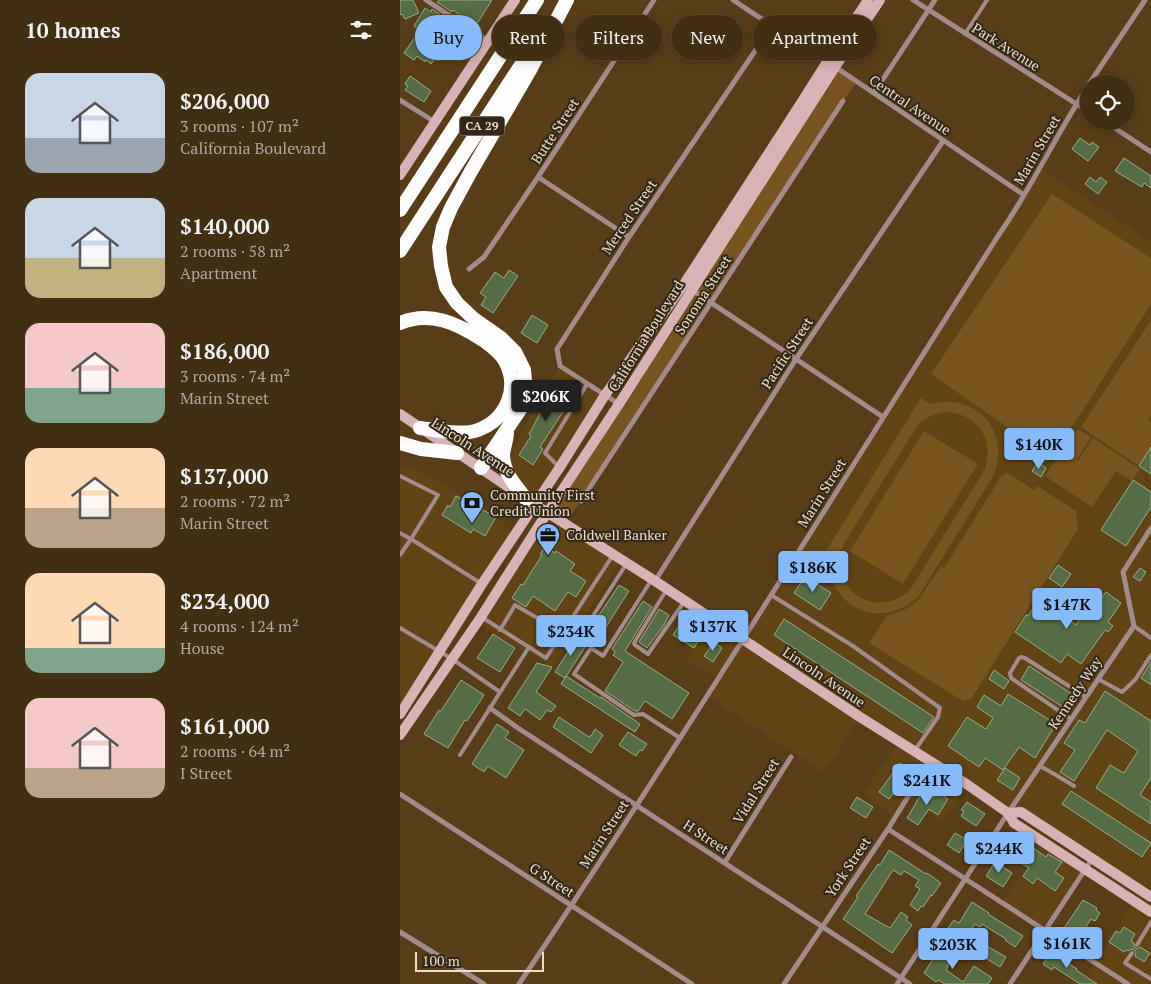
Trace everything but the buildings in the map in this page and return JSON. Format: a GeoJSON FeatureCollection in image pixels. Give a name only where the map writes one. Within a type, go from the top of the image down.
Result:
{"type":"FeatureCollection","features":[{"type":"Feature","properties":{"kind":"highway","name":"CA 29"},"geometry":{"type":"LineString","coordinates":[[400,210],[537,0]]}},
{"type":"Feature","properties":{"kind":"highway","name":"CA 29"},"geometry":{"type":"LineString","coordinates":[[400,251],[563,0]]}},
{"type":"Feature","properties":{"kind":"highway"},"geometry":{"type":"LineString","coordinates":[[481,468],[523,405],[526,391],[524,370],[515,352],[501,338],[474,319],[457,303],[446,287],[439,247],[443,227],[470,173],[530,70],[567,0]]}},
{"type":"Feature","properties":{"kind":"highway"},"geometry":{"type":"LineString","coordinates":[[400,206],[434,158]]}},
{"type":"Feature","properties":{"kind":"highway"},"geometry":{"type":"LineString","coordinates":[[400,323],[423,318],[444,320],[465,328],[494,348],[505,360],[511,377],[510,395],[505,410],[493,422],[477,430],[460,432],[420,428]]}},
{"type":"Feature","properties":{"kind":"highway"},"geometry":{"type":"LineString","coordinates":[[508,430],[503,455],[505,467],[510,480],[531,501]]}},
{"type":"Feature","properties":{"kind":"highway"},"geometry":{"type":"LineString","coordinates":[[400,443],[421,449],[457,453]]}},
{"type":"Feature","properties":{"kind":"street"},"geometry":{"type":"LineString","coordinates":[[426,0],[488,41]]}},
{"type":"Feature","properties":{"kind":"street"},"geometry":{"type":"LineString","coordinates":[[400,175],[404,163],[435,122],[514,0]]}},
{"type":"Feature","properties":{"kind":"street","name":"Butte Street"},"geometry":{"type":"LineString","coordinates":[[469,269],[484,257],[654,0]]}},
{"type":"Feature","properties":{"kind":"street","name":"Central Avenue"},"geometry":{"type":"LineString","coordinates":[[733,0],[756,15]]}},
{"type":"Feature","properties":{"kind":"street","name":"California Boulevard"},"geometry":{"type":"LineString","coordinates":[[831,64],[868,0]]}},
{"type":"Feature","properties":{"kind":"street","name":"California Boulevard"},"geometry":{"type":"LineString","coordinates":[[400,735],[481,617],[620,404],[722,224],[803,100],[880,0]]}},
{"type":"Feature","properties":{"kind":"street","name":"Park Avenue"},"geometry":{"type":"LineString","coordinates":[[913,0],[1080,106]]}},
{"type":"Feature","properties":{"kind":"street"},"geometry":{"type":"LineString","coordinates":[[874,93],[934,0]]}},
{"type":"Feature","properties":{"kind":"street","name":"Marin Street"},"geometry":{"type":"LineString","coordinates":[[1095,75],[1145,0]]}},
{"type":"Feature","properties":{"kind":"street","name":"Merced Street"},"geometry":{"type":"LineString","coordinates":[[620,404],[560,366],[557,349],[629,236],[753,54]]}},
{"type":"Feature","properties":{"kind":"street","name":"Central Avenue"},"geometry":{"type":"LineString","coordinates":[[825,60],[1024,195]]}},
{"type":"Feature","properties":{"kind":"street","name":"Marin Street"},"geometry":{"type":"LineString","coordinates":[[518,984],[571,906],[743,640],[1024,195],[1080,97]]}},
{"type":"Feature","properties":{"kind":"street"},"geometry":{"type":"LineString","coordinates":[[400,100],[435,122]]}},
{"type":"Feature","properties":{"kind":"street","name":"Sonoma Street"},"geometry":{"type":"LineString","coordinates":[[581,501],[843,101]]}},
{"type":"Feature","properties":{"kind":"street"},"geometry":{"type":"LineString","coordinates":[[1118,130],[1151,152]]}},
{"type":"Feature","properties":{"kind":"street","name":"Pacific Street"},"geometry":{"type":"LineString","coordinates":[[653,580],[796,360],[943,141]]}},
{"type":"Feature","properties":{"kind":"street"},"geometry":{"type":"LineString","coordinates":[[538,177],[629,236]]}},
{"type":"Feature","properties":{"kind":"street"},"geometry":{"type":"LineString","coordinates":[[688,287],[883,417]]}},
{"type":"Feature","properties":{"kind":"street","name":"California Boulevard"},"geometry":{"type":"LineString","coordinates":[[400,714],[482,584],[531,501],[560,467],[605,395],[688,287]]}},
{"type":"Feature","properties":{"kind":"street","name":"Lincoln Avenue"},"geometry":{"type":"LineString","coordinates":[[400,414],[860,717],[968,785],[1008,813],[1014,824],[1151,912]]}},
{"type":"Feature","properties":{"kind":"street"},"geometry":{"type":"LineString","coordinates":[[1134,626],[1122,572],[1151,528]]}},
{"type":"Feature","properties":{"kind":"street","name":"Kennedy Way"},"geometry":{"type":"LineString","coordinates":[[897,984],[1008,813],[1134,626]]}},
{"type":"Feature","properties":{"kind":"street","name":"H Street"},"geometry":{"type":"LineString","coordinates":[[490,708],[910,984]]}},
{"type":"Feature","properties":{"kind":"street","name":"Vidal Street"},"geometry":{"type":"LineString","coordinates":[[725,862],[791,757]]}},
{"type":"Feature","properties":{"kind":"street","name":"York Street"},"geometry":{"type":"LineString","coordinates":[[784,984],[888,829],[930,761]]}},
{"type":"Feature","properties":{"kind":"street","name":"G Street"},"geometry":{"type":"LineString","coordinates":[[400,794],[692,984]]}},
{"type":"Feature","properties":{"kind":"street","name":"Lincoln Avenue"},"geometry":{"type":"LineString","coordinates":[[1008,813],[1021,812],[1151,897]]}},
{"type":"Feature","properties":{"kind":"street"},"geometry":{"type":"LineString","coordinates":[[888,829],[1128,984]]}},
{"type":"Feature","properties":{"kind":"street"},"geometry":{"type":"LineString","coordinates":[[1010,984],[1092,859]]}},
{"type":"Feature","properties":{"kind":"street"},"geometry":{"type":"LineString","coordinates":[[400,932],[484,984]]}},
{"type":"Feature","properties":{"kind":"lane"},"geometry":{"type":"LineString","coordinates":[[965,34],[987,0]]}},
{"type":"Feature","properties":{"kind":"lane"},"geometry":{"type":"LineString","coordinates":[[560,467],[545,453],[587,384]]}},
{"type":"Feature","properties":{"kind":"lane"},"geometry":{"type":"LineString","coordinates":[[400,476],[438,495],[400,555]]}},
{"type":"Feature","properties":{"kind":"lane"},"geometry":{"type":"LineString","coordinates":[[400,533],[482,584]]}},
{"type":"Feature","properties":{"kind":"lane"},"geometry":{"type":"LineString","coordinates":[[481,617],[546,658],[613,554]]}},
{"type":"Feature","properties":{"kind":"lane"},"geometry":{"type":"LineString","coordinates":[[627,563],[591,620],[600,625],[591,638],[590,648],[574,674],[634,715],[643,714],[680,738]]}},
{"type":"Feature","properties":{"kind":"lane"},"geometry":{"type":"LineString","coordinates":[[590,648],[603,656],[653,580]]}},
{"type":"Feature","properties":{"kind":"lane"},"geometry":{"type":"LineString","coordinates":[[667,589],[634,643],[648,654],[685,601]]}},
{"type":"Feature","properties":{"kind":"lane"},"geometry":{"type":"LineString","coordinates":[[771,595],[853,646],[940,708],[938,717],[914,751]]}},
{"type":"Feature","properties":{"kind":"lane"},"geometry":{"type":"LineString","coordinates":[[500,630],[516,606],[563,633]]}},
{"type":"Feature","properties":{"kind":"lane"},"geometry":{"type":"LineString","coordinates":[[1134,626],[1151,638]]}},
{"type":"Feature","properties":{"kind":"lane"},"geometry":{"type":"LineString","coordinates":[[400,628],[452,659],[500,692]]}},
{"type":"Feature","properties":{"kind":"lane"},"geometry":{"type":"LineString","coordinates":[[460,755],[529,647]]}},
{"type":"Feature","properties":{"kind":"lane"},"geometry":{"type":"LineString","coordinates":[[1098,680],[1122,692],[1135,680],[1151,655]]}},
{"type":"Feature","properties":{"kind":"lane"},"geometry":{"type":"LineString","coordinates":[[1071,719],[1011,678],[1010,673],[1019,658],[1022,656],[1086,697]]}},
{"type":"Feature","properties":{"kind":"lane"},"geometry":{"type":"LineString","coordinates":[[1040,766],[1074,786]]}},
{"type":"Feature","properties":{"kind":"lane"},"geometry":{"type":"LineString","coordinates":[[1137,945],[1151,922]]}},
{"type":"Feature","properties":{"kind":"lane"},"geometry":{"type":"LineString","coordinates":[[1132,954],[1125,964],[1151,979]]}},
{"type":"Feature","properties":{"kind":"shaded area"},"geometry":{"type":"Polygon","coordinates":[[[835,67],[857,82],[565,523],[548,512],[835,67]]]}},
{"type":"Feature","properties":{"kind":"shaded area"},"geometry":{"type":"Polygon","coordinates":[[[1039,168],[1151,242],[1151,897],[1022,812],[1008,813],[968,785],[943,822],[908,798],[895,817],[863,794],[899,741],[860,717],[824,772],[707,696],[718,678],[685,660],[715,621],[743,640],[1039,168]]]}},
{"type":"Feature","properties":{"kind":"shaded area"},"geometry":{"type":"Polygon","coordinates":[[[1052,194],[1151,258],[1151,304],[1052,458],[931,374],[1052,194]]]}},
{"type":"Feature","properties":{"kind":"shaded area"},"geometry":{"type":"Polygon","coordinates":[[[1151,320],[1151,415],[1148,420],[1151,422],[1151,447],[1139,466],[1081,427],[1151,320]]]}},
{"type":"Feature","properties":{"kind":"shaded area"},"geometry":{"type":"Polygon","coordinates":[[[560,366],[605,395],[535,504],[505,467],[524,427],[560,366]]]}},
{"type":"Feature","properties":{"kind":"shaded area"},"geometry":{"type":"Polygon","coordinates":[[[921,398],[930,404],[948,402],[963,404],[977,411],[988,421],[995,433],[998,448],[997,464],[991,480],[918,597],[905,606],[891,612],[877,613],[864,611],[852,605],[842,596],[833,583],[828,568],[819,562],[921,398]],[[945,412],[937,414],[917,426],[842,547],[840,562],[842,576],[849,588],[858,596],[870,601],[883,602],[897,599],[910,590],[985,469],[987,448],[981,430],[966,417],[945,412]]]}},
{"type":"Feature","properties":{"kind":"shaded area"},"geometry":{"type":"Polygon","coordinates":[[[1078,429],[1091,437],[1077,462],[1093,438],[1140,469],[1132,481],[1116,471],[1092,507],[1045,476],[1078,429]]]}},
{"type":"Feature","properties":{"kind":"shaded area"},"geometry":{"type":"Polygon","coordinates":[[[924,431],[978,464],[903,584],[850,551],[924,431]]]}},
{"type":"Feature","properties":{"kind":"shaded area"},"geometry":{"type":"Polygon","coordinates":[[[400,466],[412,467],[448,487],[496,517],[515,534],[400,714],[400,466]]]}},
{"type":"Feature","properties":{"kind":"shaded area"},"geometry":{"type":"Polygon","coordinates":[[[1008,473],[1034,490],[1037,486],[1076,511],[1078,529],[971,699],[963,701],[869,643],[887,616],[902,611],[919,599],[941,566],[944,568],[1002,475],[1008,473]]]}},
{"type":"Feature","properties":{"kind":"shaded area"},"geometry":{"type":"Polygon","coordinates":[[[548,512],[622,560],[552,667],[477,623],[548,512]]]}},
{"type":"Feature","properties":{"kind":"shaded area"},"geometry":{"type":"Polygon","coordinates":[[[1043,843],[1085,869],[1045,930],[1002,902],[1043,843]]]}},
{"type":"Feature","properties":{"kind":"shaded area"},"geometry":{"type":"Polygon","coordinates":[[[1133,901],[1151,912],[1151,984],[1082,984],[1116,931],[1133,901]]]}},
{"type":"Feature","properties":{"kind":"place","name":"Community First Credit Union"},"geometry":{"type":"Point","coordinates":[472,524]}},
{"type":"Feature","properties":{"kind":"place","name":"Coldwell Banker"},"geometry":{"type":"Point","coordinates":[548,556]}}]}
